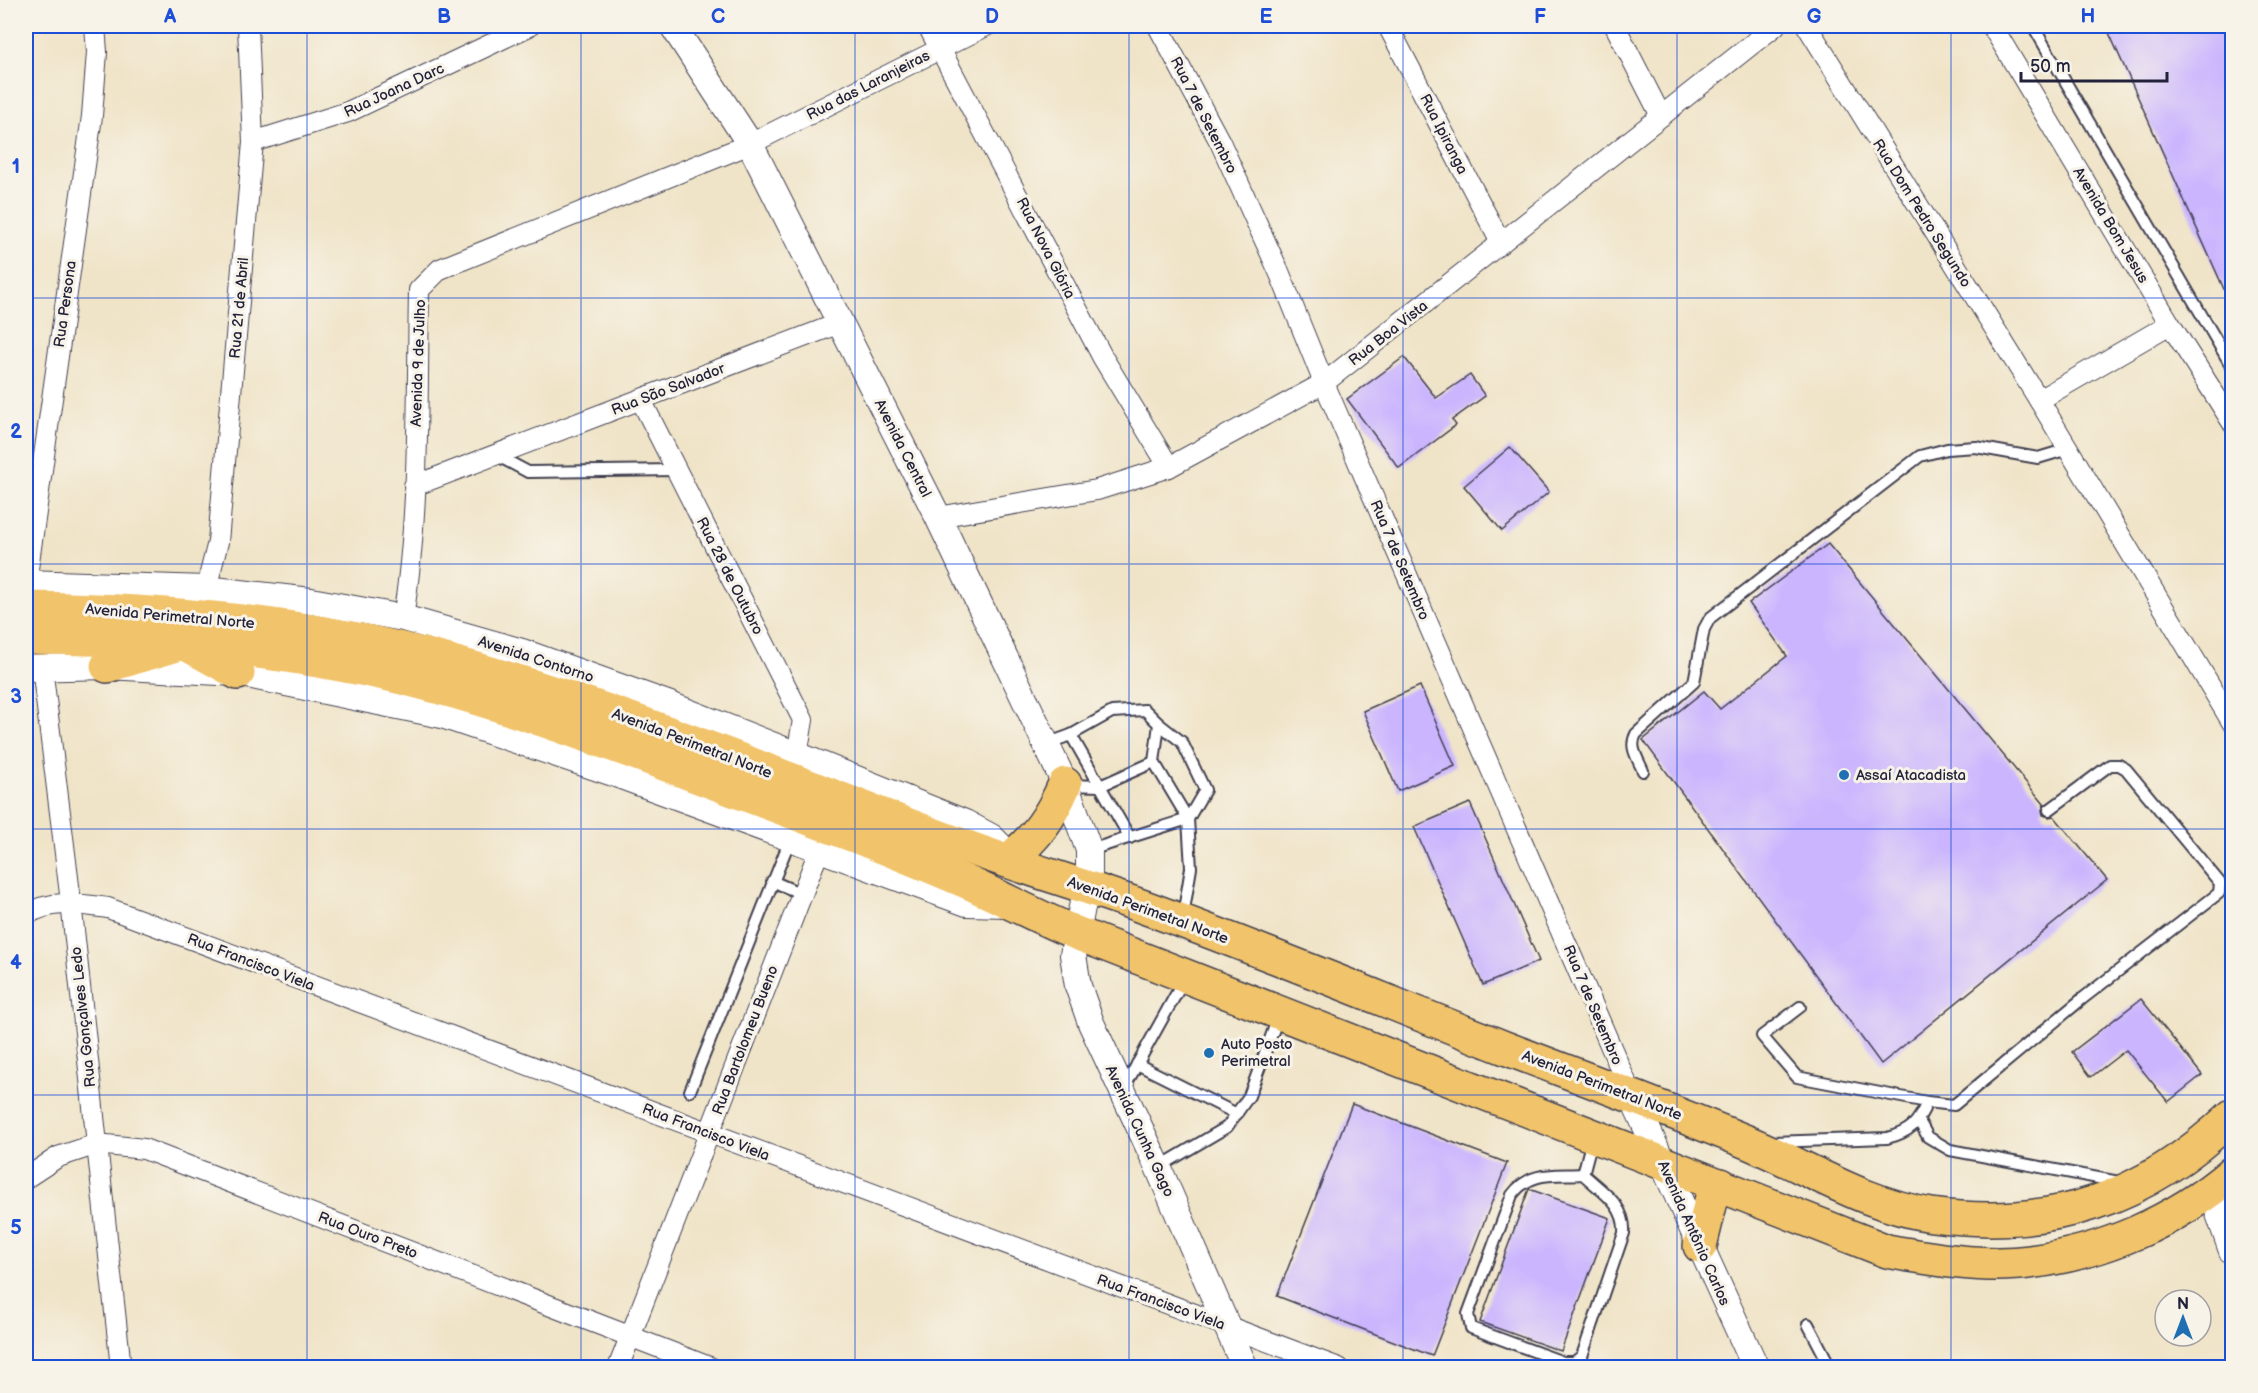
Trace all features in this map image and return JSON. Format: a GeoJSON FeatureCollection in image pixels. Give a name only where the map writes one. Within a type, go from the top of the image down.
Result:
{"type":"FeatureCollection","features":[{"type":"Feature","properties":{"kind":"highway","name":"Avenida Perimetral Norte"},"geometry":{"type":"LineString","coordinates":[[26,608],[119,610],[220,617],[337,635],[440,658],[552,691],[978,852],[1009,860],[1182,921],[1746,1142],[1884,1204],[1935,1215],[2012,1220],[2056,1215],[2098,1202],[2137,1186],[2195,1150],[2232,1116]]}},
{"type":"Feature","properties":{"kind":"highway","name":"Avenida Perimetral Norte"},"geometry":{"type":"LineString","coordinates":[[26,638],[184,643],[311,660],[393,676],[479,700],[627,750],[843,832],[972,885],[1076,933],[1887,1251],[1964,1261],[2028,1262],[2096,1248],[2158,1223],[2222,1182]]}},
{"type":"Feature","properties":{"kind":"highway"},"geometry":{"type":"LineString","coordinates":[[107,666],[184,643],[237,673]]}},
{"type":"Feature","properties":{"kind":"highway"},"geometry":{"type":"LineString","coordinates":[[1009,860],[1040,831],[1052,814],[1065,784]]}},
{"type":"Feature","properties":{"kind":"highway"},"geometry":{"type":"LineString","coordinates":[[1700,1246],[1711,1201],[1721,1185]]}},
{"type":"Feature","properties":{"kind":"street","name":"Rua Persona"},"geometry":{"type":"LineString","coordinates":[[26,583],[30,523],[92,116],[97,52],[94,26]]}},
{"type":"Feature","properties":{"kind":"street","name":"Rua 21 de Abril"},"geometry":{"type":"LineString","coordinates":[[206,589],[218,542],[253,142],[248,26]]}},
{"type":"Feature","properties":{"kind":"street","name":"Rua Joana Darc"},"geometry":{"type":"LineString","coordinates":[[253,142],[348,112],[529,26]]}},
{"type":"Feature","properties":{"kind":"street","name":"Avenida Central"},"geometry":{"type":"LineString","coordinates":[[673,26],[750,144],[938,517],[1065,784],[1089,850],[1089,888]]}},
{"type":"Feature","properties":{"kind":"street","name":"Rua Nova Glória"},"geometry":{"type":"LineString","coordinates":[[928,26],[942,48],[1103,358],[1168,467]]}},
{"type":"Feature","properties":{"kind":"street","name":"Rua das Laranjeiras"},"geometry":{"type":"LineString","coordinates":[[750,144],[986,26]]}},
{"type":"Feature","properties":{"kind":"street","name":"Rua 7 de Setembro"},"geometry":{"type":"LineString","coordinates":[[1158,26],[1220,142],[1280,274],[1324,383],[1633,1098]]}},
{"type":"Feature","properties":{"kind":"street","name":"Rua Ipiranga"},"geometry":{"type":"LineString","coordinates":[[1388,26],[1501,243]]}},
{"type":"Feature","properties":{"kind":"street"},"geometry":{"type":"LineString","coordinates":[[1614,26],[1661,116]]}},
{"type":"Feature","properties":{"kind":"street","name":"Rua Boa Vista"},"geometry":{"type":"LineString","coordinates":[[938,517],[1097,490],[1168,467],[1324,383],[1775,26]]}},
{"type":"Feature","properties":{"kind":"street","name":"Rua Dom Pedro Segundo"},"geometry":{"type":"LineString","coordinates":[[1807,26],[2039,400],[2232,722]]}},
{"type":"Feature","properties":{"kind":"street","name":"Avenida Bom Jesus"},"geometry":{"type":"LineString","coordinates":[[1992,26],[2170,324],[2232,422]]}},
{"type":"Feature","properties":{"kind":"street","name":"Avenida 9 de Julho"},"geometry":{"type":"LineString","coordinates":[[403,618],[409,580],[414,486],[420,290],[440,269],[750,144]]}},
{"type":"Feature","properties":{"kind":"street","name":"Rua São Salvador"},"geometry":{"type":"LineString","coordinates":[[414,486],[840,322]]}},
{"type":"Feature","properties":{"kind":"street"},"geometry":{"type":"LineString","coordinates":[[2039,400],[2170,324]]}},
{"type":"Feature","properties":{"kind":"street","name":"Rua 28 de Outubro"},"geometry":{"type":"LineString","coordinates":[[641,400],[803,720],[797,755]]}},
{"type":"Feature","properties":{"kind":"street","name":"Avenida Contorno"},"geometry":{"type":"LineString","coordinates":[[26,583],[206,589],[311,601],[403,618],[522,652],[670,705],[797,755],[964,823],[991,837],[1002,848],[1009,860]]}},
{"type":"Feature","properties":{"kind":"street"},"geometry":{"type":"LineString","coordinates":[[34,667],[107,666],[237,673],[442,715],[792,837],[967,903],[1011,904]]}},
{"type":"Feature","properties":{"kind":"street","name":"Rua Gonçalves Ledo"},"geometry":{"type":"LineString","coordinates":[[34,667],[71,902],[121,1368]]}},
{"type":"Feature","properties":{"kind":"street","name":"Rua Bartolomeu Bueno"},"geometry":{"type":"LineString","coordinates":[[618,1368],[820,848]]}},
{"type":"Feature","properties":{"kind":"street","name":"Avenida Cunha Gago"},"geometry":{"type":"LineString","coordinates":[[1089,888],[1076,933],[1073,956],[1078,986],[1091,1023],[1158,1167],[1245,1368]]}},
{"type":"Feature","properties":{"kind":"street","name":"Rua Francisco Viela"},"geometry":{"type":"LineString","coordinates":[[26,915],[34,909],[71,902],[108,908],[1339,1368]]}},
{"type":"Feature","properties":{"kind":"street","name":"Avenida Antônio Carlos"},"geometry":{"type":"LineString","coordinates":[[1633,1098],[1755,1368]]}},
{"type":"Feature","properties":{"kind":"street","name":"Rua Ouro Preto"},"geometry":{"type":"LineString","coordinates":[[26,1178],[58,1157],[97,1144],[144,1149],[712,1368]]}},
{"type":"Feature","properties":{"kind":"street"},"geometry":{"type":"LineString","coordinates":[[2222,1182],[2232,1251]]}},
{"type":"Feature","properties":{"kind":"lane"},"geometry":{"type":"LineString","coordinates":[[2033,26],[2232,368]]}},
{"type":"Feature","properties":{"kind":"lane"},"geometry":{"type":"LineString","coordinates":[[1642,771],[1632,747],[1633,739],[1694,682],[1704,629],[1710,618],[1920,456],[1947,449],[1976,447],[2038,458],[2068,449]]}},
{"type":"Feature","properties":{"kind":"lane"},"geometry":{"type":"LineString","coordinates":[[496,455],[528,472],[676,470]]}},
{"type":"Feature","properties":{"kind":"lane"},"geometry":{"type":"LineString","coordinates":[[1046,744],[1071,735],[1112,712],[1145,710],[1182,742],[1205,790],[1188,819],[1089,850]]}},
{"type":"Feature","properties":{"kind":"lane"},"geometry":{"type":"LineString","coordinates":[[1159,724],[1154,762],[1188,819],[1191,868],[1182,921]]}},
{"type":"Feature","properties":{"kind":"lane"},"geometry":{"type":"LineString","coordinates":[[1071,735],[1130,838]]}},
{"type":"Feature","properties":{"kind":"lane"},"geometry":{"type":"LineString","coordinates":[[1065,784],[1100,786],[1154,762]]}},
{"type":"Feature","properties":{"kind":"lane"},"geometry":{"type":"LineString","coordinates":[[1800,1006],[1762,1036],[1797,1077],[1954,1105],[2082,999],[2219,893],[2220,883],[2126,769],[2119,765],[2110,765],[2049,810]]}},
{"type":"Feature","properties":{"kind":"lane"},"geometry":{"type":"LineString","coordinates":[[690,1090],[772,881],[792,837]]}},
{"type":"Feature","properties":{"kind":"lane"},"geometry":{"type":"LineString","coordinates":[[772,881],[802,894]]}},
{"type":"Feature","properties":{"kind":"lane"},"geometry":{"type":"LineString","coordinates":[[1122,1091],[1186,976]]}},
{"type":"Feature","properties":{"kind":"lane"},"geometry":{"type":"LineString","coordinates":[[1158,1167],[1227,1127],[1249,1096],[1280,1013]]}},
{"type":"Feature","properties":{"kind":"lane"},"geometry":{"type":"LineString","coordinates":[[1137,1064],[1237,1114]]}},
{"type":"Feature","properties":{"kind":"lane"},"geometry":{"type":"LineString","coordinates":[[1746,1142],[1887,1138],[1899,1135],[1919,1121],[1927,1102]]}},
{"type":"Feature","properties":{"kind":"lane"},"geometry":{"type":"LineString","coordinates":[[1919,1121],[1928,1137],[1950,1150],[2137,1186]]}},
{"type":"Feature","properties":{"kind":"lane"},"geometry":{"type":"LineString","coordinates":[[1583,1174],[1593,1135]]}},
{"type":"Feature","properties":{"kind":"lane"},"geometry":{"type":"LineString","coordinates":[[1583,1174],[1621,1209],[1625,1222],[1624,1233],[1582,1356],[1574,1362],[1563,1362],[1471,1328],[1468,1314],[1516,1189],[1528,1178],[1583,1174]]}},
{"type":"Feature","properties":{"kind":"lane"},"geometry":{"type":"LineString","coordinates":[[1808,1324],[1831,1368]]}},
{"type":"Feature","properties":{"kind":"building"},"geometry":{"type":"Polygon","coordinates":[[[2106,26],[2232,26],[2232,307],[2106,26]]]}},
{"type":"Feature","properties":{"kind":"building"},"geometry":{"type":"Polygon","coordinates":[[[1404,357],[1436,398],[1470,375],[1485,396],[1452,420],[1456,425],[1399,468],[1347,399],[1404,357]]]}},
{"type":"Feature","properties":{"kind":"building"},"geometry":{"type":"Polygon","coordinates":[[[1510,447],[1549,492],[1502,531],[1464,486],[1510,447]]]}},
{"type":"Feature","properties":{"kind":"building","name":"Assaí Atacadista"},"geometry":{"type":"Polygon","coordinates":[[[1828,544],[2044,804],[2043,815],[2054,816],[2107,880],[1881,1064],[1643,740],[1704,691],[1720,709],[1787,656],[1749,603],[1828,544]]]}},
{"type":"Feature","properties":{"kind":"building"},"geometry":{"type":"Polygon","coordinates":[[[1420,686],[1455,766],[1398,791],[1363,711],[1420,686]]]}},
{"type":"Feature","properties":{"kind":"building"},"geometry":{"type":"Polygon","coordinates":[[[1470,803],[1539,961],[1483,985],[1414,827],[1470,803]]]}},
{"type":"Feature","properties":{"kind":"building"},"geometry":{"type":"Polygon","coordinates":[[[2141,999],[2202,1075],[2168,1102],[2126,1050],[2091,1077],[2072,1052],[2141,999]]]}},
{"type":"Feature","properties":{"kind":"building"},"geometry":{"type":"Polygon","coordinates":[[[1352,1104],[1507,1163],[1432,1356],[1277,1296],[1352,1104]]]}},
{"type":"Feature","properties":{"kind":"building"},"geometry":{"type":"Polygon","coordinates":[[[1529,1189],[1610,1218],[1561,1351],[1480,1322],[1529,1189]]]}},
{"type":"Feature","properties":{"kind":"place","name":"Assaí Atacadista"},"geometry":{"type":"Point","coordinates":[1844,775]}},
{"type":"Feature","properties":{"kind":"place","name":"Auto Posto Perimetral"},"geometry":{"type":"Point","coordinates":[1209,1053]}}]}
